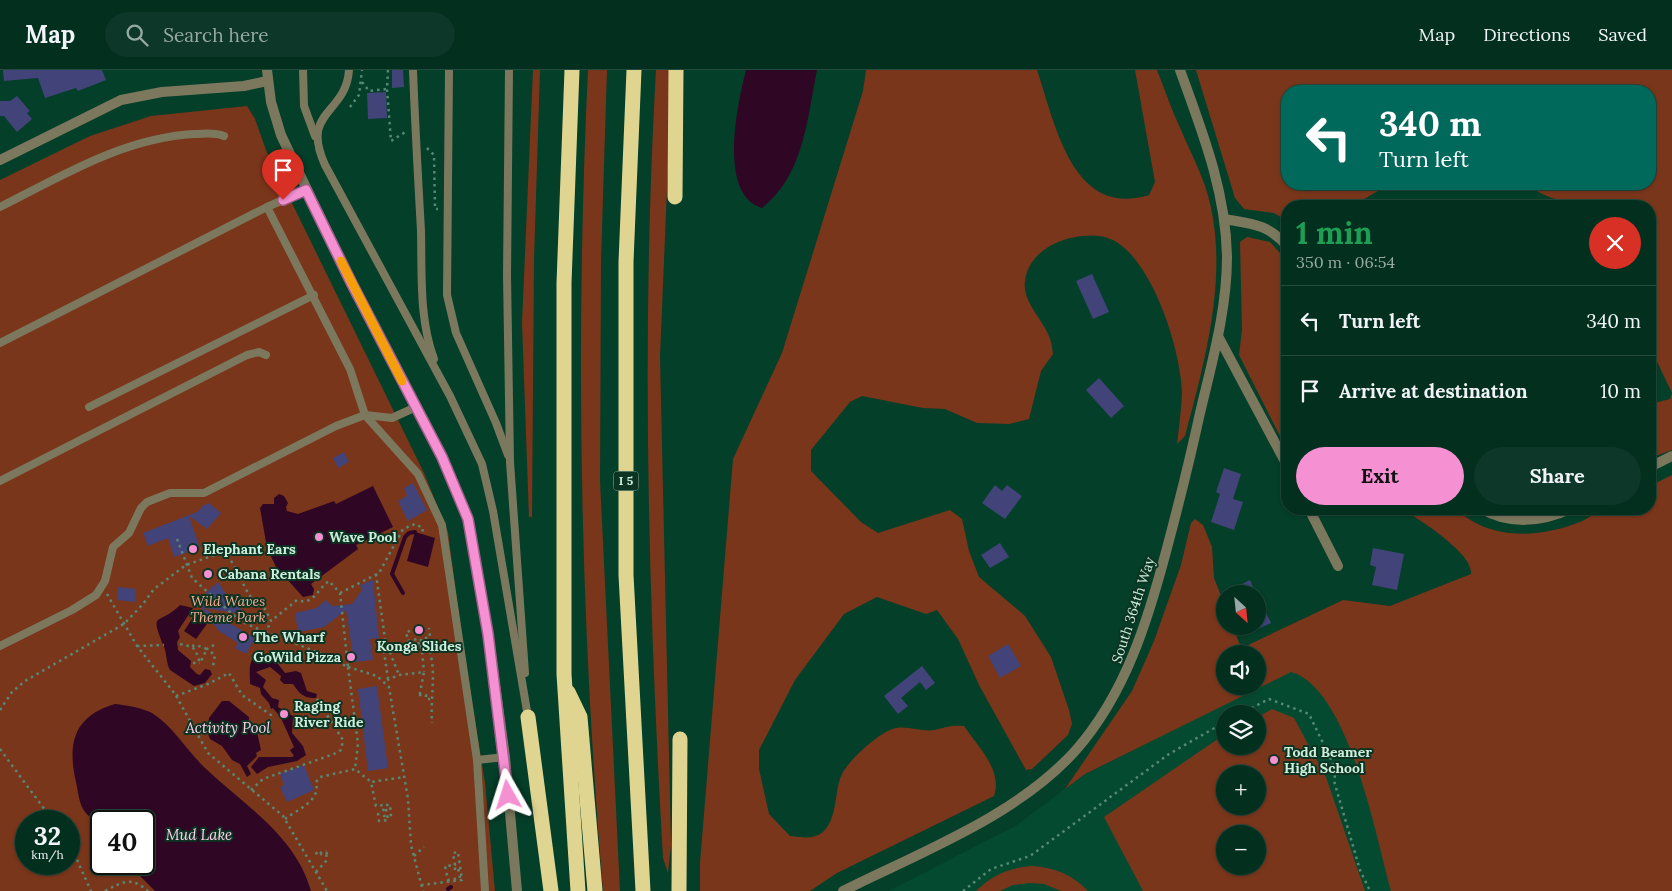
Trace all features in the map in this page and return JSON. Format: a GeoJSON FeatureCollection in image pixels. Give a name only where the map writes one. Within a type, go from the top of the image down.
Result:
{"type":"FeatureCollection","features":[{"type":"Feature","properties":{"kind":"highway"},"geometry":{"type":"LineString","coordinates":[[572,70],[564,283],[565,686],[578,891]]}},
{"type":"Feature","properties":{"kind":"highway","name":"I 5"},"geometry":{"type":"LineString","coordinates":[[634,70],[626,262],[626,575],[643,891]]}},
{"type":"Feature","properties":{"kind":"highway"},"geometry":{"type":"LineString","coordinates":[[675,197],[676,70]]}},
{"type":"Feature","properties":{"kind":"highway"},"geometry":{"type":"LineString","coordinates":[[565,686],[580,717],[595,891]]}},
{"type":"Feature","properties":{"kind":"highway"},"geometry":{"type":"LineString","coordinates":[[528,717],[551,891]]}},
{"type":"Feature","properties":{"kind":"highway"},"geometry":{"type":"LineString","coordinates":[[679,891],[680,739]]}},
{"type":"Feature","properties":{"kind":"street","name":"South 364th Way"},"geometry":{"type":"LineString","coordinates":[[843,891],[987,819],[1012,804],[1059,767],[1077,749],[1126,673],[1152,604],[1186,479],[1222,316],[1227,256],[1219,189],[1210,156],[1180,70]]}},
{"type":"Feature","properties":{"kind":"street"},"geometry":{"type":"LineString","coordinates":[[0,160],[121,100],[162,92],[244,86],[267,75],[281,136],[352,284],[442,457],[468,519],[488,634],[504,757],[517,891]]}},
{"type":"Feature","properties":{"kind":"street"},"geometry":{"type":"LineString","coordinates":[[1224,219],[1264,226],[1281,240]]}},
{"type":"Feature","properties":{"kind":"street"},"geometry":{"type":"LineString","coordinates":[[1218,336],[1281,454]]}},
{"type":"Feature","properties":{"kind":"street"},"geometry":{"type":"LineString","coordinates":[[1656,464],[1672,456]]}},
{"type":"Feature","properties":{"kind":"street"},"geometry":{"type":"LineString","coordinates":[[1312,515],[1338,566]]}},
{"type":"Feature","properties":{"kind":"street"},"geometry":{"type":"LineString","coordinates":[[1493,515],[1499,518],[1522,521],[1554,515]]}},
{"type":"Feature","properties":{"kind":"lane"},"geometry":{"type":"LineString","coordinates":[[303,70],[304,106],[325,165],[450,396],[476,448],[489,489],[528,717]]}},
{"type":"Feature","properties":{"kind":"lane"},"geometry":{"type":"LineString","coordinates":[[316,138],[323,116],[344,93],[348,70]]}},
{"type":"Feature","properties":{"kind":"lane"},"geometry":{"type":"LineString","coordinates":[[413,70],[421,233],[420,273],[432,354],[450,396]]}},
{"type":"Feature","properties":{"kind":"lane"},"geometry":{"type":"LineString","coordinates":[[448,70],[447,294],[456,333],[496,423],[510,462]]}},
{"type":"Feature","properties":{"kind":"lane"},"geometry":{"type":"LineString","coordinates":[[509,70],[507,275],[510,462],[528,717]]}},
{"type":"Feature","properties":{"kind":"lane"},"geometry":{"type":"LineString","coordinates":[[0,206],[113,152],[168,137],[211,134],[224,136]]}},
{"type":"Feature","properties":{"kind":"lane"},"geometry":{"type":"LineString","coordinates":[[0,343],[267,207],[306,190]]}},
{"type":"Feature","properties":{"kind":"lane"},"geometry":{"type":"LineString","coordinates":[[267,207],[314,296],[356,384],[365,415],[418,474],[442,525],[477,760],[485,891]]}},
{"type":"Feature","properties":{"kind":"lane"},"geometry":{"type":"LineString","coordinates":[[89,407],[314,296]]}},
{"type":"Feature","properties":{"kind":"lane"},"geometry":{"type":"LineString","coordinates":[[0,481],[247,355],[258,352],[266,355]]}},
{"type":"Feature","properties":{"kind":"lane"},"geometry":{"type":"LineString","coordinates":[[0,646],[85,602],[102,587],[113,546],[129,533],[141,508],[147,502],[170,492],[204,494],[314,436],[365,415],[392,418],[416,407]]}},
{"type":"Feature","properties":{"kind":"lane"},"geometry":{"type":"LineString","coordinates":[[477,760],[504,757]]}},
{"type":"Feature","properties":{"kind":"path"},"geometry":{"type":"LineString","coordinates":[[350,107],[359,95],[362,70]]}},
{"type":"Feature","properties":{"kind":"path"},"geometry":{"type":"LineString","coordinates":[[362,82],[370,92],[387,89]]}},
{"type":"Feature","properties":{"kind":"path"},"geometry":{"type":"LineString","coordinates":[[340,593],[376,574],[385,564],[403,529],[415,524],[423,528],[422,534]]}},
{"type":"Feature","properties":{"kind":"path"},"geometry":{"type":"LineString","coordinates":[[177,539],[192,578],[240,622],[318,652],[348,667],[386,680],[424,672]]}},
{"type":"Feature","properties":{"kind":"path"},"geometry":{"type":"LineString","coordinates":[[0,710],[12,692],[25,681],[124,624],[154,589],[186,564],[226,551],[249,595],[265,609],[271,621]]}},
{"type":"Feature","properties":{"kind":"path"},"geometry":{"type":"LineString","coordinates":[[376,574],[385,639],[399,676]]}},
{"type":"Feature","properties":{"kind":"path"},"geometry":{"type":"LineString","coordinates":[[266,632],[271,621],[297,600],[307,601],[313,599],[320,587],[329,581],[340,593],[358,744],[355,769]]}},
{"type":"Feature","properties":{"kind":"path"},"geometry":{"type":"LineString","coordinates":[[102,587],[138,646],[176,696],[208,753],[285,819],[327,891]]}},
{"type":"Feature","properties":{"kind":"path"},"geometry":{"type":"LineString","coordinates":[[420,646],[422,646],[421,639],[430,638],[429,628]]}},
{"type":"Feature","properties":{"kind":"path"},"geometry":{"type":"LineString","coordinates":[[410,631],[406,632],[408,641],[417,640],[420,648],[429,647],[434,670],[430,699],[432,723]]}},
{"type":"Feature","properties":{"kind":"path"},"geometry":{"type":"LineString","coordinates":[[385,639],[383,645],[386,680],[389,687],[404,777],[414,856],[423,891]]}},
{"type":"Feature","properties":{"kind":"path"},"geometry":{"type":"LineString","coordinates":[[421,639],[424,672],[419,696],[426,695],[426,700],[430,699]]}},
{"type":"Feature","properties":{"kind":"path"},"geometry":{"type":"LineString","coordinates":[[180,644],[194,645],[215,655],[213,666],[215,666]]}},
{"type":"Feature","properties":{"kind":"path"},"geometry":{"type":"LineString","coordinates":[[200,663],[207,650],[214,644]]}},
{"type":"Feature","properties":{"kind":"path"},"geometry":{"type":"LineString","coordinates":[[194,645],[200,663]]}},
{"type":"Feature","properties":{"kind":"path"},"geometry":{"type":"LineString","coordinates":[[138,646],[164,646]]}},
{"type":"Feature","properties":{"kind":"path"},"geometry":{"type":"LineString","coordinates":[[193,663],[200,663]]}},
{"type":"Feature","properties":{"kind":"path"},"geometry":{"type":"LineString","coordinates":[[176,696],[208,684],[229,673],[242,695],[271,714],[269,719],[272,724]]}},
{"type":"Feature","properties":{"kind":"path"},"geometry":{"type":"LineString","coordinates":[[251,790],[263,779],[336,754],[342,750],[343,740],[316,698]]}},
{"type":"Feature","properties":{"kind":"path"},"geometry":{"type":"LineString","coordinates":[[1257,705],[1269,699],[1309,714],[1336,770],[1334,782],[1360,870],[1370,891]]}},
{"type":"Feature","properties":{"kind":"path"},"geometry":{"type":"LineString","coordinates":[[963,891],[990,869],[1030,856],[1169,754],[1216,727]]}},
{"type":"Feature","properties":{"kind":"path"},"geometry":{"type":"LineString","coordinates":[[0,749],[45,810]]}},
{"type":"Feature","properties":{"kind":"path"},"geometry":{"type":"LineString","coordinates":[[355,769],[371,782],[376,806],[383,805],[384,816],[391,815],[390,805],[386,805],[388,820],[380,821],[378,812]]}},
{"type":"Feature","properties":{"kind":"path"},"geometry":{"type":"LineString","coordinates":[[285,819],[316,797],[319,791],[316,782],[320,777],[355,769]]}},
{"type":"Feature","properties":{"kind":"path"},"geometry":{"type":"LineString","coordinates":[[371,782],[404,777]]}},
{"type":"Feature","properties":{"kind":"path"},"geometry":{"type":"LineString","coordinates":[[414,856],[424,847]]}},
{"type":"Feature","properties":{"kind":"path"},"geometry":{"type":"LineString","coordinates":[[316,852],[317,855],[326,852],[327,860],[316,872]]}},
{"type":"Feature","properties":{"kind":"path"},"geometry":{"type":"LineString","coordinates":[[421,885],[462,880],[458,852],[454,853],[455,865],[446,866],[448,880],[460,878],[458,867],[455,867],[455,870]]}},
{"type":"Feature","properties":{"kind":"path"},"geometry":{"type":"LineString","coordinates":[[80,866],[91,891]]}},
{"type":"Feature","properties":{"kind":"path"},"geometry":{"type":"LineString","coordinates":[[104,891],[122,882],[139,883],[148,891]]}},
{"type":"Feature","properties":{"kind":"shaded area","name":"Todd Beamer High School"},"geometry":{"type":"Polygon","coordinates":[[[1372,631],[1500,891],[889,891],[1017,825],[1085,774],[1216,709],[1216,755],[1266,755],[1266,705],[1223,705],[1244,695],[1266,695],[1266,684],[1372,631]]]}},
{"type":"Feature","properties":{"kind":"green space"},"geometry":{"type":"Polygon","coordinates":[[[533,70],[540,70],[534,259],[532,517],[529,517],[522,323],[533,70]]]}},
{"type":"Feature","properties":{"kind":"green space"},"geometry":{"type":"Polygon","coordinates":[[[588,70],[607,70],[601,260],[600,481],[620,891],[603,891],[595,789],[585,584],[581,378],[584,173],[588,70]]]}},
{"type":"Feature","properties":{"kind":"green space"},"geometry":{"type":"Polygon","coordinates":[[[656,70],[672,70],[660,356],[671,845],[668,873],[663,858],[653,661],[648,464],[651,168],[656,70]]]}},
{"type":"Feature","properties":{"kind":"green space"},"geometry":{"type":"Polygon","coordinates":[[[866,70],[1037,70],[1051,115],[1071,161],[1084,180],[1102,193],[1123,199],[1149,195],[1155,182],[1135,70],[1157,70],[1202,178],[1211,208],[1215,236],[1215,294],[1206,352],[1185,436],[1177,444],[1182,395],[1181,377],[1171,333],[1152,287],[1141,267],[1127,251],[1113,240],[1100,236],[1078,237],[1058,242],[1046,249],[1036,257],[1026,274],[1025,289],[1027,297],[1047,332],[1053,354],[1041,371],[1029,419],[1009,424],[977,423],[945,409],[923,408],[862,396],[850,402],[811,450],[811,471],[861,522],[878,533],[950,510],[962,519],[969,551],[979,577],[1025,616],[1051,657],[1072,724],[1068,735],[1032,769],[1026,770],[979,685],[958,639],[937,610],[926,614],[877,597],[844,614],[795,680],[759,750],[759,769],[769,814],[790,836],[807,837],[819,835],[828,826],[831,819],[842,774],[846,768],[874,740],[889,730],[896,728],[935,730],[952,726],[964,726],[988,759],[992,768],[996,786],[994,796],[837,873],[810,891],[700,891],[700,863],[733,459],[782,353],[863,91],[866,70]]]}},
{"type":"Feature","properties":{"kind":"green space"},"geometry":{"type":"Polygon","coordinates":[[[1196,70],[1672,70],[1672,393],[1656,360],[1656,200],[1558,200],[1535,190],[1656,190],[1656,85],[1281,85],[1281,190],[1380,190],[1362,200],[1281,200],[1281,217],[1274,213],[1244,209],[1235,198],[1196,70]]]}},
{"type":"Feature","properties":{"kind":"green space","name":"Wild Waves Theme Park"},"geometry":{"type":"Polygon","coordinates":[[[247,106],[255,119],[266,150],[424,473],[448,532],[462,638],[485,783],[495,891],[0,891],[0,180],[90,136],[151,116],[247,106]]]}},
{"type":"Feature","properties":{"kind":"green space"},"geometry":{"type":"Polygon","coordinates":[[[1247,237],[1270,242],[1281,254],[1281,438],[1239,355],[1242,330],[1240,242],[1247,237]]]}},
{"type":"Feature","properties":{"kind":"green space"},"geometry":{"type":"Polygon","coordinates":[[[1672,393],[1672,450],[1656,456],[1656,402],[1670,399],[1672,393]]]}},
{"type":"Feature","properties":{"kind":"green space"},"geometry":{"type":"Polygon","coordinates":[[[1672,475],[1672,891],[1391,891],[1357,768],[1344,734],[1329,706],[1311,684],[1291,672],[1266,684],[1266,645],[1248,645],[1343,600],[1390,606],[1471,574],[1470,566],[1455,547],[1411,515],[1464,515],[1484,527],[1515,534],[1548,531],[1580,522],[1592,515],[1656,515],[1656,483],[1672,475]]]}},
{"type":"Feature","properties":{"kind":"green space"},"geometry":{"type":"Polygon","coordinates":[[[1195,519],[1203,525],[1212,547],[1214,578],[1217,585],[1216,635],[1236,635],[1239,643],[1244,645],[1216,645],[1216,695],[1245,695],[1224,705],[1216,705],[1216,709],[1085,774],[1065,789],[1132,691],[1154,641],[1181,565],[1191,523],[1195,519]]]}},
{"type":"Feature","properties":{"kind":"green space"},"geometry":{"type":"Polygon","coordinates":[[[1272,709],[1294,718],[1326,777],[1365,891],[1143,891],[1104,817],[1216,740],[1216,755],[1266,755],[1266,712],[1272,709]]]}},
{"type":"Feature","properties":{"kind":"green space"},"geometry":{"type":"Polygon","coordinates":[[[1034,866],[1049,868],[1063,873],[1088,891],[1061,891],[1044,884],[1029,883],[1013,885],[1000,891],[976,891],[995,876],[1009,870],[1034,866]]]}},
{"type":"Feature","properties":{"kind":"water"},"geometry":{"type":"Polygon","coordinates":[[[746,70],[817,70],[802,145],[795,163],[776,195],[762,208],[748,200],[739,185],[735,167],[736,124],[746,70]]]}},
{"type":"Feature","properties":{"kind":"water","name":"Wave Pool"},"geometry":{"type":"Polygon","coordinates":[[[373,486],[393,527],[356,545],[358,549],[311,584],[314,589],[313,595],[303,597],[276,567],[267,548],[260,508],[263,504],[274,504],[274,498],[279,494],[284,496],[288,503],[287,511],[298,514],[334,501],[336,504],[373,486]]]}},
{"type":"Feature","properties":{"kind":"water"},"geometry":{"type":"Polygon","coordinates":[[[415,532],[435,538],[428,567],[407,561],[415,532]]]}},
{"type":"Feature","properties":{"kind":"water"},"geometry":{"type":"Polygon","coordinates":[[[180,605],[193,608],[178,631],[180,637],[177,642],[178,650],[191,661],[190,667],[197,674],[200,675],[205,669],[210,670],[212,674],[205,683],[194,686],[170,670],[157,628],[158,620],[180,605]]]}},
{"type":"Feature","properties":{"kind":"water"},"geometry":{"type":"Polygon","coordinates":[[[196,613],[209,621],[196,639],[184,631],[196,613]]]}},
{"type":"Feature","properties":{"kind":"water","name":"Raging River Ride"},"geometry":{"type":"Polygon","coordinates":[[[260,654],[278,664],[285,673],[296,671],[301,673],[307,691],[317,694],[316,698],[305,696],[293,684],[284,684],[280,680],[281,676],[270,667],[256,672],[266,680],[263,687],[272,698],[279,700],[278,707],[293,716],[292,733],[303,746],[306,755],[297,761],[268,767],[257,774],[251,767],[259,757],[294,756],[290,750],[294,747],[281,718],[273,708],[271,709],[269,703],[261,694],[260,688],[250,684],[251,662],[260,654]]]}},
{"type":"Feature","properties":{"kind":"water","name":"Activity Pool"},"geometry":{"type":"Polygon","coordinates":[[[222,701],[229,701],[249,717],[248,729],[257,732],[261,750],[256,753],[257,756],[247,766],[251,774],[247,777],[240,764],[232,760],[222,746],[210,739],[207,731],[209,718],[222,701]]]}},
{"type":"Feature","properties":{"kind":"water","name":"Mud Lake"},"geometry":{"type":"Polygon","coordinates":[[[115,704],[134,707],[152,713],[167,725],[205,768],[252,809],[281,838],[294,854],[304,871],[311,891],[155,891],[139,875],[155,875],[155,810],[90,810],[90,817],[85,812],[79,796],[73,768],[74,743],[82,724],[101,709],[115,704]]]}},
{"type":"Feature","properties":{"kind":"building"},"geometry":{"type":"Polygon","coordinates":[[[3,70],[102,70],[106,80],[78,91],[76,88],[45,98],[38,78],[4,81],[3,70]]]}},
{"type":"Feature","properties":{"kind":"building"},"geometry":{"type":"Polygon","coordinates":[[[392,70],[403,70],[404,87],[392,88],[392,70]]]}},
{"type":"Feature","properties":{"kind":"building"},"geometry":{"type":"Polygon","coordinates":[[[386,92],[387,118],[368,119],[367,93],[386,92]]]}},
{"type":"Feature","properties":{"kind":"building"},"geometry":{"type":"Polygon","coordinates":[[[17,96],[30,111],[27,113],[32,119],[17,132],[4,116],[0,116],[0,101],[10,101],[17,96]]]}},
{"type":"Feature","properties":{"kind":"building"},"geometry":{"type":"Polygon","coordinates":[[[1092,274],[1109,312],[1093,319],[1076,281],[1092,274]]]}},
{"type":"Feature","properties":{"kind":"building"},"geometry":{"type":"Polygon","coordinates":[[[1099,378],[1124,406],[1111,418],[1086,390],[1099,378]]]}},
{"type":"Feature","properties":{"kind":"building"},"geometry":{"type":"Polygon","coordinates":[[[344,452],[349,462],[338,468],[333,458],[344,452]]]}},
{"type":"Feature","properties":{"kind":"building"},"geometry":{"type":"Polygon","coordinates":[[[1224,468],[1241,474],[1233,499],[1243,502],[1234,530],[1211,522],[1220,494],[1216,492],[1224,468]]]}},
{"type":"Feature","properties":{"kind":"building"},"geometry":{"type":"Polygon","coordinates":[[[413,483],[427,510],[408,521],[398,501],[407,496],[404,488],[413,483]]]}},
{"type":"Feature","properties":{"kind":"building"},"geometry":{"type":"Polygon","coordinates":[[[995,485],[1002,491],[1007,485],[1022,496],[1005,519],[982,503],[995,485]]]}},
{"type":"Feature","properties":{"kind":"building"},"geometry":{"type":"Polygon","coordinates":[[[209,503],[221,513],[207,529],[189,516],[200,548],[174,557],[168,538],[148,546],[143,533],[197,512],[205,504],[209,503]]]}},
{"type":"Feature","properties":{"kind":"building"},"geometry":{"type":"Polygon","coordinates":[[[1000,543],[1009,557],[990,568],[981,555],[1000,543]]]}},
{"type":"Feature","properties":{"kind":"building"},"geometry":{"type":"Polygon","coordinates":[[[1373,548],[1404,554],[1397,590],[1372,585],[1376,567],[1370,565],[1373,548]]]}},
{"type":"Feature","properties":{"kind":"building"},"geometry":{"type":"Polygon","coordinates":[[[373,580],[379,638],[370,639],[373,660],[354,662],[346,610],[324,627],[298,632],[295,613],[316,608],[326,600],[332,606],[352,604],[362,590],[360,585],[373,580]]]}},
{"type":"Feature","properties":{"kind":"building"},"geometry":{"type":"Polygon","coordinates":[[[1250,580],[1252,585],[1240,585],[1250,580]]]}},
{"type":"Feature","properties":{"kind":"building"},"geometry":{"type":"Polygon","coordinates":[[[218,582],[230,600],[248,615],[204,608],[197,601],[218,582]]]}},
{"type":"Feature","properties":{"kind":"building"},"geometry":{"type":"Polygon","coordinates":[[[118,587],[136,589],[135,602],[117,600],[118,587]]]}},
{"type":"Feature","properties":{"kind":"building","name":"The Wharf"},"geometry":{"type":"Polygon","coordinates":[[[200,606],[255,638],[246,654],[235,648],[238,643],[219,631],[200,606]]]}},
{"type":"Feature","properties":{"kind":"building"},"geometry":{"type":"Polygon","coordinates":[[[1266,613],[1271,623],[1266,625],[1266,613]]]}},
{"type":"Feature","properties":{"kind":"building"},"geometry":{"type":"Polygon","coordinates":[[[1008,644],[1021,666],[1000,678],[988,656],[1008,644]]]}},
{"type":"Feature","properties":{"kind":"building"},"geometry":{"type":"Polygon","coordinates":[[[922,666],[935,683],[926,690],[920,682],[901,698],[908,706],[898,714],[884,696],[922,666]]]}},
{"type":"Feature","properties":{"kind":"building"},"geometry":{"type":"Polygon","coordinates":[[[377,686],[388,768],[368,771],[358,689],[377,686]]]}},
{"type":"Feature","properties":{"kind":"building"},"geometry":{"type":"Polygon","coordinates":[[[304,765],[314,790],[287,802],[280,787],[284,785],[280,774],[304,765]]]}},
{"type":"Feature","properties":{"kind":"waterway"},"geometry":{"type":"LineString","coordinates":[[403,593],[392,574],[405,537],[409,533],[415,532]]}},
{"type":"Feature","properties":{"kind":"slow traffic"},"geometry":{"type":"LineString","coordinates":[[341,261],[402,381]]}},
{"type":"Feature","properties":{"kind":"place","name":"Wave Pool"},"geometry":{"type":"Point","coordinates":[319,537]}},
{"type":"Feature","properties":{"kind":"place","name":"Elephant Ears"},"geometry":{"type":"Point","coordinates":[193,549]}},
{"type":"Feature","properties":{"kind":"place","name":"Cabana Rentals"},"geometry":{"type":"Point","coordinates":[208,574]}},
{"type":"Feature","properties":{"kind":"place","name":"Konga Slides"},"geometry":{"type":"Point","coordinates":[419,630]}},
{"type":"Feature","properties":{"kind":"place","name":"The Wharf"},"geometry":{"type":"Point","coordinates":[243,637]}},
{"type":"Feature","properties":{"kind":"place","name":"GoWild Pizza"},"geometry":{"type":"Point","coordinates":[351,657]}},
{"type":"Feature","properties":{"kind":"place","name":"Raging River Ride"},"geometry":{"type":"Point","coordinates":[284,714]}},
{"type":"Feature","properties":{"kind":"place","name":"Todd Beamer High School"},"geometry":{"type":"Point","coordinates":[1274,760]}},
{"type":"Feature","properties":{"kind":"route"},"geometry":{"type":"LineString","coordinates":[[283,200],[306,190],[456,486],[468,519],[476,555],[508,795]]}}]}
